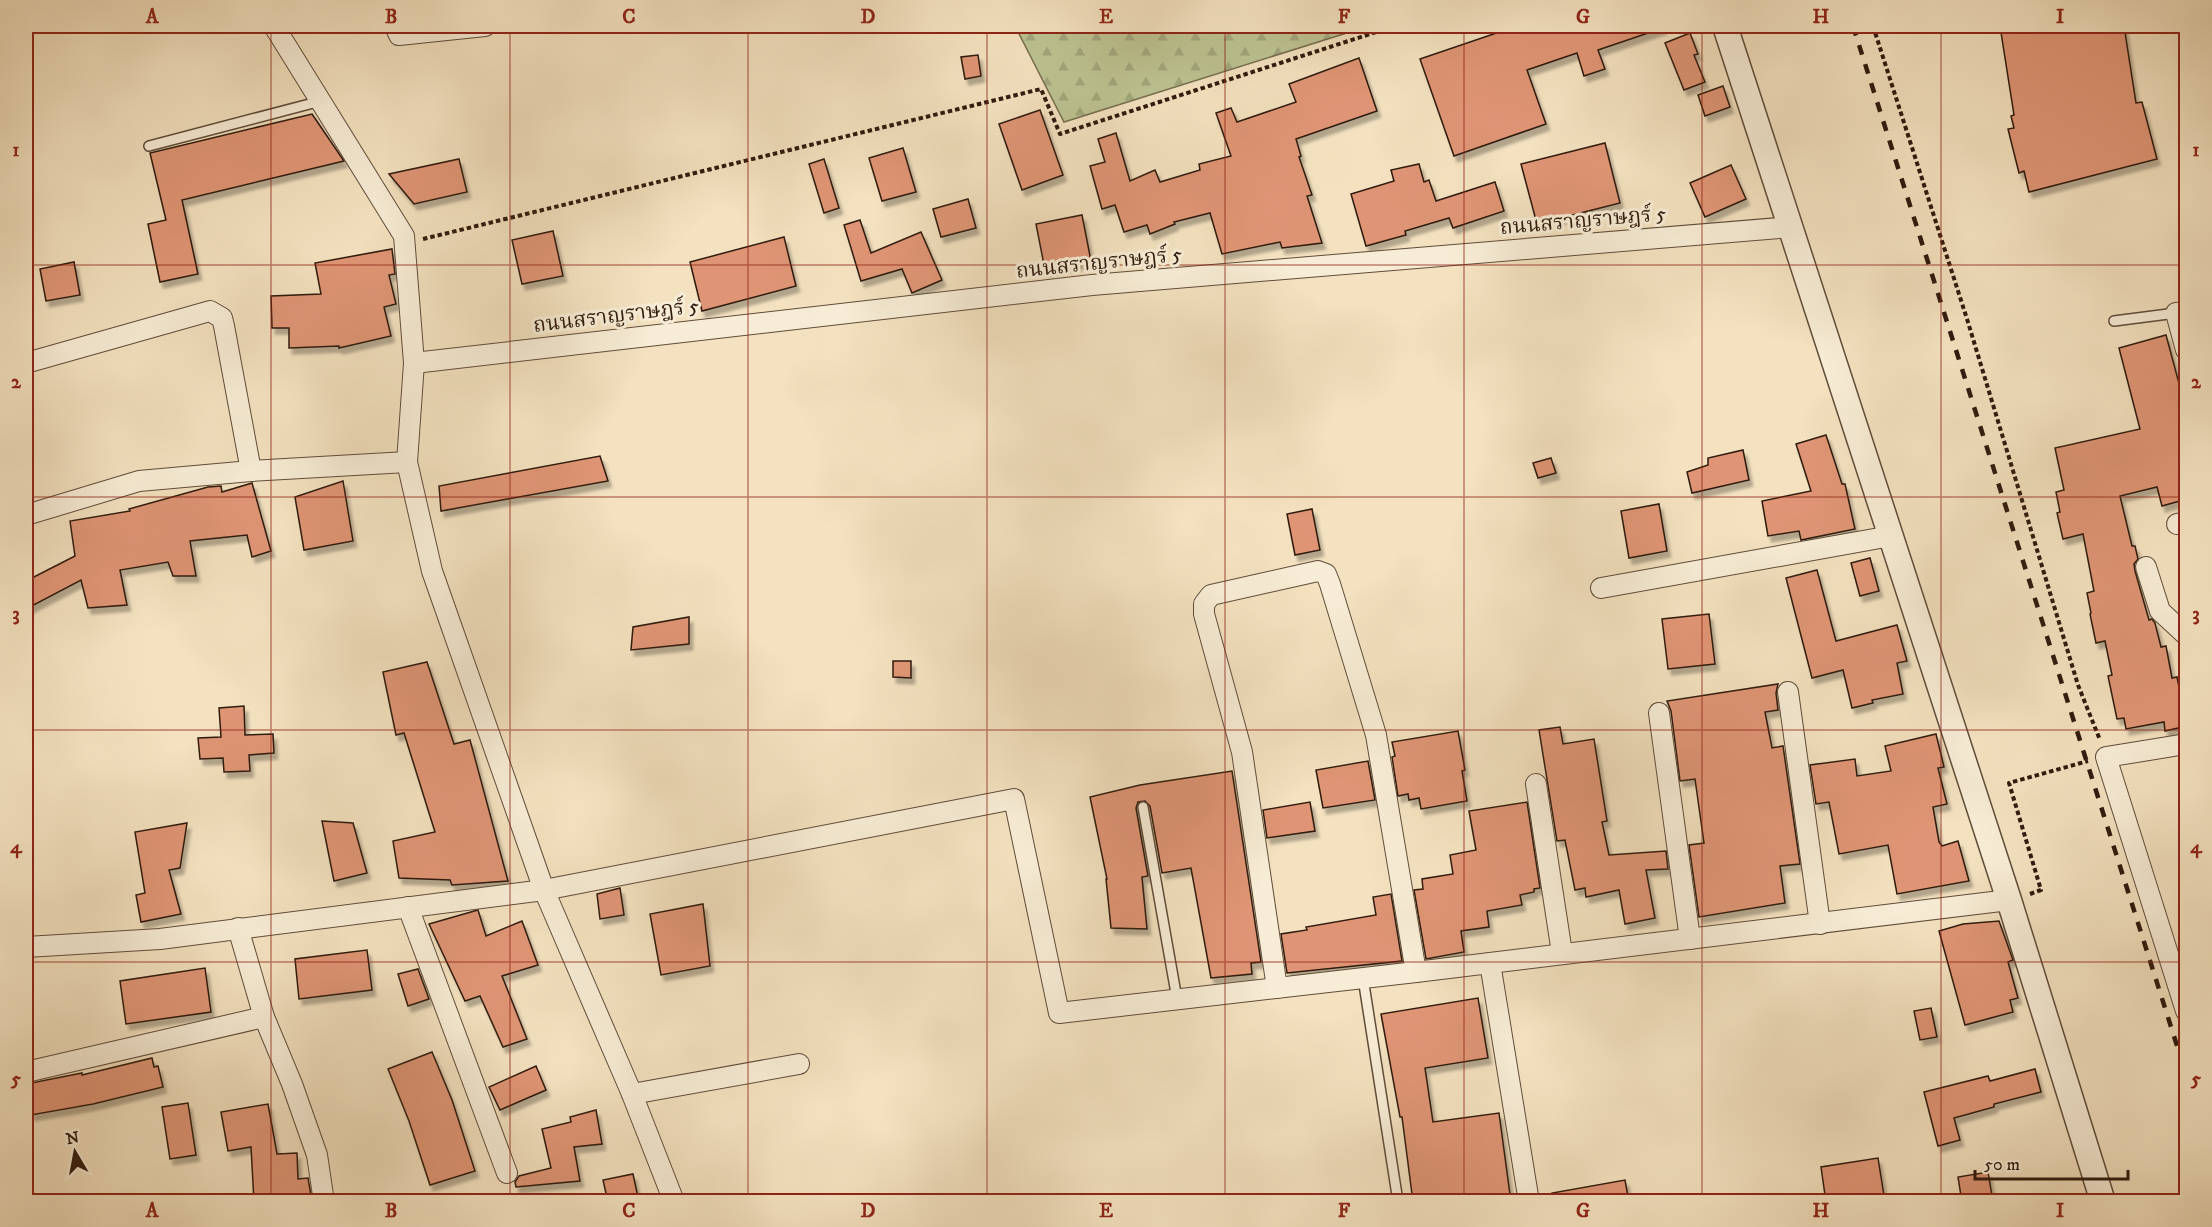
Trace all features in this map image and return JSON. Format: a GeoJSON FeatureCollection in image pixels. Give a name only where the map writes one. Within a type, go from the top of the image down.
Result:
{"type":"FeatureCollection","features":[{"type":"Feature","properties":{"kind":"street"},"geometry":{"type":"LineString","coordinates":[[274,26],[405,236],[414,363],[407,462],[432,571],[544,890],[632,1094],[673,1199]]}},
{"type":"Feature","properties":{"kind":"street"},"geometry":{"type":"LineString","coordinates":[[395,26],[399,35],[485,26]]}},
{"type":"Feature","properties":{"kind":"street"},"geometry":{"type":"LineString","coordinates":[[1725,26],[2009,900],[2103,1202]]}},
{"type":"Feature","properties":{"kind":"street","name":"ถนนสราญราษฎร์ 5"},"geometry":{"type":"LineString","coordinates":[[414,363],[1092,285],[1791,227]]}},
{"type":"Feature","properties":{"kind":"street"},"geometry":{"type":"LineString","coordinates":[[26,363],[210,311],[222,318],[251,471]]}},
{"type":"Feature","properties":{"kind":"street"},"geometry":{"type":"LineString","coordinates":[[2181,313],[2187,350]]}},
{"type":"Feature","properties":{"kind":"street"},"geometry":{"type":"LineString","coordinates":[[26,515],[139,481],[251,471],[407,462]]}},
{"type":"Feature","properties":{"kind":"street"},"geometry":{"type":"LineString","coordinates":[[1601,588],[1891,536]]}},
{"type":"Feature","properties":{"kind":"street"},"geometry":{"type":"LineString","coordinates":[[2146,567],[2160,611],[2187,635]]}},
{"type":"Feature","properties":{"kind":"street"},"geometry":{"type":"LineString","coordinates":[[1277,988],[1242,752],[1204,614],[1204,604],[1211,595],[1317,571],[1326,574],[1330,584],[1376,735],[1416,972]]}},
{"type":"Feature","properties":{"kind":"street"},"geometry":{"type":"LineString","coordinates":[[1788,692],[1820,924]]}},
{"type":"Feature","properties":{"kind":"street"},"geometry":{"type":"LineString","coordinates":[[1659,713],[1690,939]]}},
{"type":"Feature","properties":{"kind":"street"},"geometry":{"type":"LineString","coordinates":[[2187,744],[2106,758],[2187,1011]]}},
{"type":"Feature","properties":{"kind":"street"},"geometry":{"type":"LineString","coordinates":[[1536,784],[1562,953]]}},
{"type":"Feature","properties":{"kind":"street"},"geometry":{"type":"LineString","coordinates":[[26,947],[160,939],[544,890],[1014,799],[1059,1013],[2009,900]]}},
{"type":"Feature","properties":{"kind":"street"},"geometry":{"type":"LineString","coordinates":[[408,907],[507,1173]]}},
{"type":"Feature","properties":{"kind":"street"},"geometry":{"type":"LineString","coordinates":[[238,928],[264,1017],[292,1084],[317,1155],[324,1202]]}},
{"type":"Feature","properties":{"kind":"street"},"geometry":{"type":"LineString","coordinates":[[1490,963],[1529,1202]]}},
{"type":"Feature","properties":{"kind":"street"},"geometry":{"type":"LineString","coordinates":[[26,1072],[264,1017]]}},
{"type":"Feature","properties":{"kind":"street"},"geometry":{"type":"LineString","coordinates":[[632,1094],[798,1064]]}},
{"type":"Feature","properties":{"kind":"lane"},"geometry":{"type":"LineString","coordinates":[[149,146],[321,101]]}},
{"type":"Feature","properties":{"kind":"lane"},"geometry":{"type":"LineString","coordinates":[[2114,321],[2181,313]]}},
{"type":"Feature","properties":{"kind":"lane"},"geometry":{"type":"LineString","coordinates":[[1143,807],[1177,999]]}},
{"type":"Feature","properties":{"kind":"lane"},"geometry":{"type":"LineString","coordinates":[[1363,978],[1397,1195]]}},
{"type":"Feature","properties":{"kind":"path"},"geometry":{"type":"LineString","coordinates":[[405,244],[1041,89],[1060,134],[1395,26]]}},
{"type":"Feature","properties":{"kind":"path"},"geometry":{"type":"LineString","coordinates":[[1873,26],[1967,319],[2078,685],[2106,758],[2009,783],[2041,890],[2009,900]]}},
{"type":"Feature","properties":{"kind":"green space"},"geometry":{"type":"Polygon","coordinates":[[[1015,26],[1369,26],[1064,122],[1015,26]]]}},
{"type":"Feature","properties":{"kind":"building"},"geometry":{"type":"Polygon","coordinates":[[[1517,26],[1662,26],[1663,28],[1598,50],[1605,69],[1584,76],[1577,53],[1527,70],[1546,124],[1454,156],[1420,59],[1517,26]]]}},
{"type":"Feature","properties":{"kind":"building"},"geometry":{"type":"Polygon","coordinates":[[[2000,26],[2124,26],[2136,103],[2142,102],[2157,159],[2029,192],[2024,171],[2019,173],[2008,129],[2014,128],[2011,116],[2014,115],[2000,26]]]}},
{"type":"Feature","properties":{"kind":"building"},"geometry":{"type":"Polygon","coordinates":[[[1690,33],[1698,54],[1694,55],[1705,82],[1684,90],[1665,43],[1690,33]]]}},
{"type":"Feature","properties":{"kind":"building"},"geometry":{"type":"Polygon","coordinates":[[[978,55],[981,76],[965,79],[961,57],[978,55]]]}},
{"type":"Feature","properties":{"kind":"building"},"geometry":{"type":"Polygon","coordinates":[[[1359,58],[1377,111],[1296,139],[1301,156],[1299,157],[1312,195],[1307,196],[1322,243],[1282,248],[1280,242],[1222,254],[1210,213],[1174,222],[1175,224],[1150,234],[1147,225],[1124,232],[1115,205],[1102,209],[1090,166],[1105,162],[1098,139],[1116,133],[1130,181],[1155,170],[1160,182],[1200,170],[1199,164],[1231,156],[1216,113],[1231,108],[1237,122],[1296,102],[1289,84],[1359,58]]]}},
{"type":"Feature","properties":{"kind":"building"},"geometry":{"type":"Polygon","coordinates":[[[1723,86],[1730,107],[1705,116],[1698,95],[1723,86]]]}},
{"type":"Feature","properties":{"kind":"building"},"geometry":{"type":"Polygon","coordinates":[[[1040,110],[1063,175],[1022,190],[999,124],[1040,110]]]}},
{"type":"Feature","properties":{"kind":"building"},"geometry":{"type":"Polygon","coordinates":[[[312,114],[344,161],[182,200],[198,274],[160,282],[148,224],[166,220],[150,153],[312,114]]]}},
{"type":"Feature","properties":{"kind":"building"},"geometry":{"type":"Polygon","coordinates":[[[1605,143],[1620,203],[1537,224],[1521,164],[1605,143]]]}},
{"type":"Feature","properties":{"kind":"building"},"geometry":{"type":"Polygon","coordinates":[[[903,148],[916,192],[882,201],[869,158],[903,148]]]}},
{"type":"Feature","properties":{"kind":"building"},"geometry":{"type":"Polygon","coordinates":[[[459,159],[467,192],[414,204],[389,174],[459,159]]]}},
{"type":"Feature","properties":{"kind":"building"},"geometry":{"type":"Polygon","coordinates":[[[824,159],[839,208],[824,213],[809,164],[824,159]]]}},
{"type":"Feature","properties":{"kind":"building"},"geometry":{"type":"Polygon","coordinates":[[[1419,164],[1424,182],[1429,180],[1436,201],[1495,182],[1504,211],[1453,228],[1449,218],[1405,231],[1406,235],[1366,246],[1351,194],[1394,181],[1391,170],[1419,164]]]}},
{"type":"Feature","properties":{"kind":"building"},"geometry":{"type":"Polygon","coordinates":[[[1731,165],[1746,199],[1705,217],[1690,183],[1731,165]]]}},
{"type":"Feature","properties":{"kind":"building"},"geometry":{"type":"Polygon","coordinates":[[[968,199],[976,228],[941,237],[933,209],[968,199]]]}},
{"type":"Feature","properties":{"kind":"building"},"geometry":{"type":"Polygon","coordinates":[[[1082,215],[1091,261],[1045,270],[1036,224],[1082,215]]]}},
{"type":"Feature","properties":{"kind":"building"},"geometry":{"type":"Polygon","coordinates":[[[860,220],[871,253],[921,232],[942,280],[912,293],[902,269],[861,281],[844,225],[860,220]]]}},
{"type":"Feature","properties":{"kind":"building"},"geometry":{"type":"Polygon","coordinates":[[[553,231],[563,276],[522,284],[512,240],[553,231]]]}},
{"type":"Feature","properties":{"kind":"building"},"geometry":{"type":"Polygon","coordinates":[[[784,237],[796,286],[702,311],[690,262],[784,237]]]}},
{"type":"Feature","properties":{"kind":"building"},"geometry":{"type":"Polygon","coordinates":[[[392,249],[395,274],[389,275],[396,304],[384,307],[391,336],[339,348],[339,346],[289,348],[289,328],[272,328],[271,296],[321,294],[315,263],[392,249]]]}},
{"type":"Feature","properties":{"kind":"building"},"geometry":{"type":"Polygon","coordinates":[[[74,262],[80,295],[46,301],[40,269],[74,262]]]}},
{"type":"Feature","properties":{"kind":"building"},"geometry":{"type":"Polygon","coordinates":[[[2166,335],[2187,413],[2187,499],[2162,506],[2157,487],[2120,496],[2132,546],[2135,546],[2138,559],[2134,564],[2135,571],[2149,620],[2152,619],[2155,623],[2161,647],[2166,646],[2172,678],[2177,677],[2187,726],[2165,731],[2164,722],[2126,729],[2124,718],[2117,719],[2108,676],[2112,675],[2105,641],[2096,643],[2087,593],[2094,591],[2083,534],[2063,539],[2057,513],[2060,512],[2056,492],[2064,490],[2055,448],[2140,429],[2119,348],[2166,335]]]}},
{"type":"Feature","properties":{"kind":"building"},"geometry":{"type":"Polygon","coordinates":[[[1826,435],[1842,484],[1845,484],[1855,529],[1801,540],[1799,531],[1768,536],[1762,501],[1811,491],[1796,444],[1826,435]]]}},
{"type":"Feature","properties":{"kind":"building"},"geometry":{"type":"Polygon","coordinates":[[[1743,450],[1749,480],[1692,493],[1687,472],[1708,465],[1708,458],[1743,450]]]}},
{"type":"Feature","properties":{"kind":"building"},"geometry":{"type":"Polygon","coordinates":[[[600,456],[608,481],[441,511],[439,486],[600,456]]]}},
{"type":"Feature","properties":{"kind":"building"},"geometry":{"type":"Polygon","coordinates":[[[1551,458],[1556,473],[1538,478],[1533,463],[1551,458]]]}},
{"type":"Feature","properties":{"kind":"building"},"geometry":{"type":"Polygon","coordinates":[[[343,481],[353,541],[304,550],[295,497],[343,481]]]}},
{"type":"Feature","properties":{"kind":"building"},"geometry":{"type":"Polygon","coordinates":[[[252,483],[271,551],[252,557],[247,535],[190,541],[196,576],[173,576],[168,562],[120,570],[127,605],[88,608],[81,580],[26,609],[26,581],[75,556],[70,521],[130,511],[129,509],[208,487],[221,486],[222,492],[252,483]]]}},
{"type":"Feature","properties":{"kind":"building"},"geometry":{"type":"Polygon","coordinates":[[[1659,504],[1667,551],[1629,558],[1621,511],[1659,504]]]}},
{"type":"Feature","properties":{"kind":"building"},"geometry":{"type":"Polygon","coordinates":[[[1312,509],[1320,550],[1295,555],[1287,514],[1312,509]]]}},
{"type":"Feature","properties":{"kind":"building"},"geometry":{"type":"Polygon","coordinates":[[[1870,558],[1879,591],[1860,596],[1851,563],[1870,558]]]}},
{"type":"Feature","properties":{"kind":"building"},"geometry":{"type":"Polygon","coordinates":[[[1817,570],[1836,641],[1897,625],[1907,661],[1897,663],[1903,694],[1872,700],[1873,703],[1852,708],[1843,670],[1812,678],[1786,578],[1817,570]]]}},
{"type":"Feature","properties":{"kind":"building"},"geometry":{"type":"Polygon","coordinates":[[[1709,614],[1715,664],[1668,669],[1662,619],[1709,614]]]}},
{"type":"Feature","properties":{"kind":"building"},"geometry":{"type":"Polygon","coordinates":[[[689,617],[689,644],[631,650],[633,627],[689,617]]]}},
{"type":"Feature","properties":{"kind":"building"},"geometry":{"type":"Polygon","coordinates":[[[893,661],[911,661],[911,678],[893,677],[893,661]]]}},
{"type":"Feature","properties":{"kind":"building"},"geometry":{"type":"Polygon","coordinates":[[[427,662],[454,744],[470,740],[508,881],[452,885],[450,880],[399,878],[393,841],[435,832],[404,733],[396,735],[383,672],[427,662]]]}},
{"type":"Feature","properties":{"kind":"building"},"geometry":{"type":"Polygon","coordinates":[[[1778,684],[1776,693],[1778,710],[1765,712],[1772,748],[1783,746],[1800,864],[1780,866],[1785,903],[1699,917],[1689,845],[1704,843],[1695,779],[1680,781],[1671,711],[1667,701],[1778,684]]]}},
{"type":"Feature","properties":{"kind":"building"},"geometry":{"type":"Polygon","coordinates":[[[244,706],[245,735],[273,734],[274,753],[249,755],[250,771],[224,772],[223,758],[200,759],[198,738],[221,737],[219,708],[244,706]]]}},
{"type":"Feature","properties":{"kind":"building"},"geometry":{"type":"Polygon","coordinates":[[[1560,727],[1563,744],[1594,739],[1607,821],[1602,822],[1609,855],[1666,851],[1668,869],[1646,870],[1655,918],[1625,924],[1619,890],[1586,897],[1585,888],[1575,890],[1565,840],[1557,841],[1539,730],[1560,727]]]}},
{"type":"Feature","properties":{"kind":"building"},"geometry":{"type":"Polygon","coordinates":[[[1458,731],[1465,770],[1462,771],[1467,801],[1421,809],[1419,798],[1409,800],[1408,794],[1398,796],[1392,742],[1458,731]]]}},
{"type":"Feature","properties":{"kind":"building"},"geometry":{"type":"Polygon","coordinates":[[[1936,734],[1944,767],[1938,768],[1947,804],[1933,807],[1939,842],[1942,846],[1958,841],[1969,881],[1897,894],[1888,845],[1839,854],[1829,802],[1816,804],[1810,765],[1855,759],[1857,776],[1891,771],[1885,746],[1936,734]]]}},
{"type":"Feature","properties":{"kind":"building"},"geometry":{"type":"Polygon","coordinates":[[[1368,761],[1375,800],[1323,808],[1316,770],[1368,761]]]}},
{"type":"Feature","properties":{"kind":"building"},"geometry":{"type":"Polygon","coordinates":[[[1232,771],[1261,962],[1251,963],[1252,974],[1211,978],[1191,868],[1162,873],[1150,806],[1145,801],[1138,802],[1136,808],[1148,876],[1142,877],[1147,929],[1111,928],[1107,879],[1090,797],[1140,785],[1232,771]]]}},
{"type":"Feature","properties":{"kind":"building"},"geometry":{"type":"Polygon","coordinates":[[[1310,802],[1315,831],[1267,838],[1263,810],[1310,802]]]}},
{"type":"Feature","properties":{"kind":"building"},"geometry":{"type":"Polygon","coordinates":[[[1527,802],[1540,888],[1520,895],[1522,905],[1487,911],[1489,927],[1461,931],[1464,952],[1426,959],[1414,890],[1423,889],[1422,879],[1453,874],[1450,855],[1476,850],[1469,811],[1527,802]]]}},
{"type":"Feature","properties":{"kind":"building"},"geometry":{"type":"Polygon","coordinates":[[[322,821],[353,823],[367,873],[334,881],[322,821]]]}},
{"type":"Feature","properties":{"kind":"building"},"geometry":{"type":"Polygon","coordinates":[[[187,823],[180,868],[169,870],[181,914],[141,922],[136,895],[145,893],[135,832],[187,823]]]}},
{"type":"Feature","properties":{"kind":"building"},"geometry":{"type":"Polygon","coordinates":[[[620,888],[624,915],[600,919],[597,894],[620,888]]]}},
{"type":"Feature","properties":{"kind":"building"},"geometry":{"type":"Polygon","coordinates":[[[1391,894],[1402,961],[1287,973],[1281,934],[1307,930],[1306,927],[1376,915],[1373,897],[1391,894]]]}},
{"type":"Feature","properties":{"kind":"building"},"geometry":{"type":"Polygon","coordinates":[[[703,904],[710,966],[661,975],[650,914],[703,904]]]}},
{"type":"Feature","properties":{"kind":"building"},"geometry":{"type":"Polygon","coordinates":[[[478,910],[486,936],[522,921],[538,965],[502,976],[527,1039],[503,1047],[480,996],[465,1001],[429,924],[478,910]]]}},
{"type":"Feature","properties":{"kind":"building"},"geometry":{"type":"Polygon","coordinates":[[[1999,921],[2013,960],[2008,962],[2018,998],[2010,1000],[2013,1012],[1965,1025],[1939,931],[1963,924],[1999,921]]]}},
{"type":"Feature","properties":{"kind":"building"},"geometry":{"type":"Polygon","coordinates":[[[367,950],[372,990],[299,999],[295,959],[367,950]]]}},
{"type":"Feature","properties":{"kind":"building"},"geometry":{"type":"Polygon","coordinates":[[[205,968],[211,1012],[126,1024],[120,981],[205,968]]]}},
{"type":"Feature","properties":{"kind":"building"},"geometry":{"type":"Polygon","coordinates":[[[418,969],[429,999],[408,1006],[398,974],[418,969]]]}},
{"type":"Feature","properties":{"kind":"building"},"geometry":{"type":"Polygon","coordinates":[[[1478,998],[1488,1058],[1425,1068],[1433,1122],[1499,1113],[1511,1202],[1413,1202],[1402,1117],[1400,1117],[1381,1014],[1478,998]]]}},
{"type":"Feature","properties":{"kind":"building"},"geometry":{"type":"Polygon","coordinates":[[[1931,1008],[1937,1037],[1920,1040],[1914,1011],[1931,1008]]]}},
{"type":"Feature","properties":{"kind":"building"},"geometry":{"type":"Polygon","coordinates":[[[432,1052],[452,1100],[475,1171],[430,1185],[409,1121],[388,1069],[432,1052]]]}},
{"type":"Feature","properties":{"kind":"building"},"geometry":{"type":"Polygon","coordinates":[[[152,1058],[154,1067],[158,1066],[163,1087],[93,1104],[31,1115],[26,1084],[82,1073],[82,1075],[152,1058]]]}},
{"type":"Feature","properties":{"kind":"building"},"geometry":{"type":"Polygon","coordinates":[[[536,1066],[546,1090],[500,1110],[489,1087],[536,1066]]]}},
{"type":"Feature","properties":{"kind":"building"},"geometry":{"type":"Polygon","coordinates":[[[2035,1069],[2041,1092],[1994,1104],[1994,1107],[1954,1118],[1960,1140],[1938,1146],[1924,1092],[1988,1076],[1990,1081],[2035,1069]]]}},
{"type":"Feature","properties":{"kind":"building"},"geometry":{"type":"Polygon","coordinates":[[[188,1103],[196,1155],[170,1159],[162,1107],[188,1103]]]}},
{"type":"Feature","properties":{"kind":"building"},"geometry":{"type":"Polygon","coordinates":[[[268,1104],[277,1154],[297,1153],[298,1179],[308,1178],[312,1202],[254,1202],[251,1147],[228,1151],[221,1112],[268,1104]]]}},
{"type":"Feature","properties":{"kind":"building"},"geometry":{"type":"Polygon","coordinates":[[[596,1110],[602,1144],[574,1147],[580,1181],[516,1187],[515,1182],[519,1176],[551,1168],[542,1129],[571,1122],[570,1117],[596,1110]]]}},
{"type":"Feature","properties":{"kind":"building"},"geometry":{"type":"Polygon","coordinates":[[[1878,1158],[1885,1202],[1826,1202],[1821,1167],[1878,1158]]]}},
{"type":"Feature","properties":{"kind":"building"},"geometry":{"type":"Polygon","coordinates":[[[1988,1172],[1993,1202],[1962,1202],[1958,1177],[1988,1172]]]}},
{"type":"Feature","properties":{"kind":"building"},"geometry":{"type":"Polygon","coordinates":[[[633,1174],[639,1202],[608,1202],[603,1180],[633,1174]]]}},
{"type":"Feature","properties":{"kind":"building"},"geometry":{"type":"Polygon","coordinates":[[[1625,1180],[1629,1202],[1553,1202],[1552,1193],[1625,1180]]]}},
{"type":"Feature","properties":{"kind":"railway"},"geometry":{"type":"LineString","coordinates":[[1853,26],[2186,1074]]}}]}
